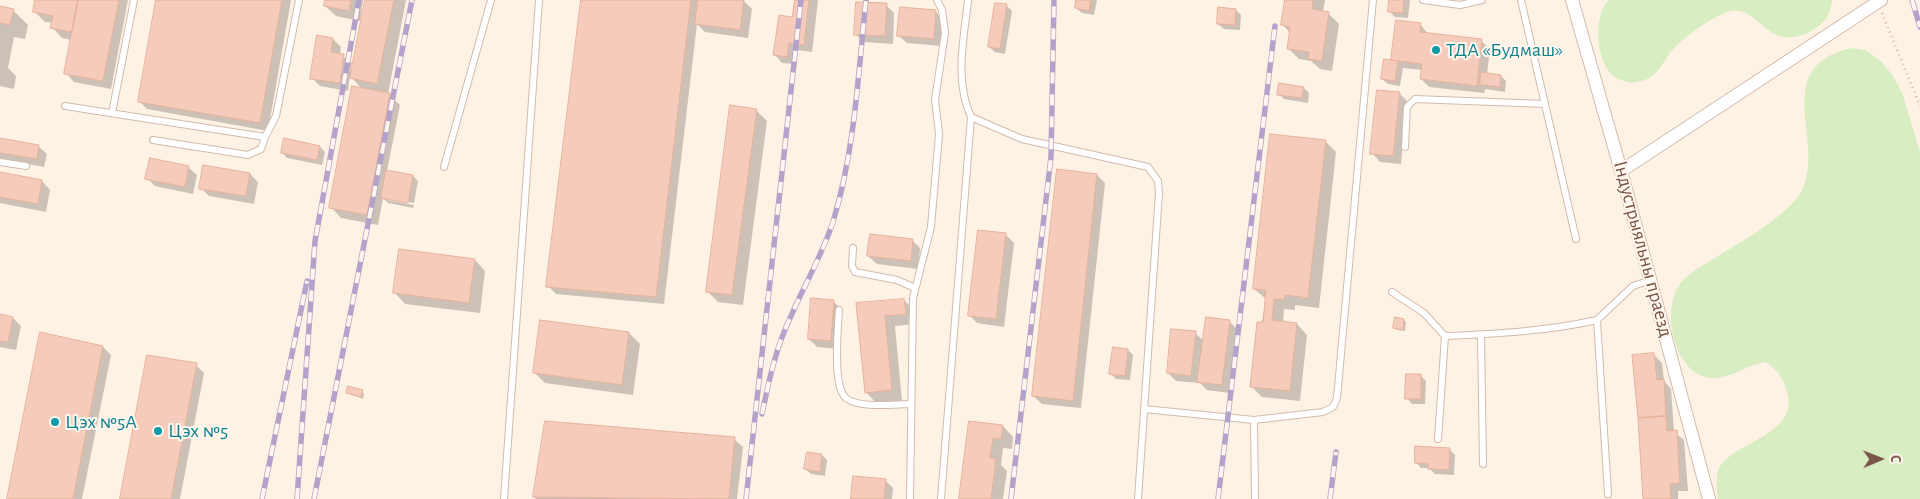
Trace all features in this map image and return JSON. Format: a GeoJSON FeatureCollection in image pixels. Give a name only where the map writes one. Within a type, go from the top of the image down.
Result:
{"type":"FeatureCollection","features":[{"type":"Feature","properties":{"kind":"street","name":"Індустрыяльны праезд"},"geometry":{"type":"LineString","coordinates":[[1572,0],[1651,280],[1709,499]]}},
{"type":"Feature","properties":{"kind":"street"},"geometry":{"type":"LineString","coordinates":[[1621,171],[1879,1]]}},
{"type":"Feature","properties":{"kind":"lane"},"geometry":{"type":"LineString","coordinates":[[112,113],[134,0]]}},
{"type":"Feature","properties":{"kind":"lane"},"geometry":{"type":"LineString","coordinates":[[153,140],[248,155],[261,149],[265,136],[276,116],[299,0]]}},
{"type":"Feature","properties":{"kind":"lane"},"geometry":{"type":"LineString","coordinates":[[444,167],[491,0]]}},
{"type":"Feature","properties":{"kind":"lane"},"geometry":{"type":"LineString","coordinates":[[504,499],[539,0]]}},
{"type":"Feature","properties":{"kind":"lane"},"geometry":{"type":"LineString","coordinates":[[910,499],[912,298],[929,242],[939,134],[935,100],[945,33],[942,10],[937,0]]}},
{"type":"Feature","properties":{"kind":"lane"},"geometry":{"type":"LineString","coordinates":[[941,499],[971,117],[963,100],[960,69],[968,0]]}},
{"type":"Feature","properties":{"kind":"lane"},"geometry":{"type":"LineString","coordinates":[[1144,409],[1254,420],[1323,412],[1333,407],[1337,398],[1373,0]]}},
{"type":"Feature","properties":{"kind":"lane"},"geometry":{"type":"LineString","coordinates":[[1423,0],[1460,5],[1482,0]]}},
{"type":"Feature","properties":{"kind":"lane"},"geometry":{"type":"LineString","coordinates":[[1521,0],[1576,238]]}},
{"type":"Feature","properties":{"kind":"lane"},"geometry":{"type":"LineString","coordinates":[[1405,147],[1407,107],[1415,99],[1545,104]]}},
{"type":"Feature","properties":{"kind":"lane"},"geometry":{"type":"LineString","coordinates":[[65,106],[265,136]]}},
{"type":"Feature","properties":{"kind":"lane"},"geometry":{"type":"LineString","coordinates":[[971,117],[1022,139],[1148,167],[1154,173],[1159,193],[1138,499]]}},
{"type":"Feature","properties":{"kind":"lane"},"geometry":{"type":"LineString","coordinates":[[0,162],[26,166]]}},
{"type":"Feature","properties":{"kind":"lane"},"geometry":{"type":"LineString","coordinates":[[853,248],[852,266],[855,272],[897,280],[915,288]]}},
{"type":"Feature","properties":{"kind":"lane"},"geometry":{"type":"LineString","coordinates":[[1445,336],[1481,335],[1558,328],[1597,320],[1633,286],[1651,280]]}},
{"type":"Feature","properties":{"kind":"lane"},"geometry":{"type":"LineString","coordinates":[[1392,292],[1424,313],[1445,336],[1438,439]]}},
{"type":"Feature","properties":{"kind":"lane"},"geometry":{"type":"LineString","coordinates":[[840,310],[836,340],[840,390],[845,398],[871,405],[911,404]]}},
{"type":"Feature","properties":{"kind":"lane"},"geometry":{"type":"LineString","coordinates":[[1597,320],[1608,494]]}},
{"type":"Feature","properties":{"kind":"lane"},"geometry":{"type":"LineString","coordinates":[[1481,335],[1483,464]]}},
{"type":"Feature","properties":{"kind":"lane"},"geometry":{"type":"LineString","coordinates":[[1254,420],[1255,499]]}},
{"type":"Feature","properties":{"kind":"path"},"geometry":{"type":"LineString","coordinates":[[1879,1],[1920,106]]}},
{"type":"Feature","properties":{"kind":"green space"},"geometry":{"type":"Polygon","coordinates":[[[1609,0],[1832,0],[1829,14],[1824,21],[1813,30],[1798,36],[1785,37],[1775,34],[1741,11],[1725,13],[1681,41],[1658,70],[1649,78],[1632,83],[1613,76],[1602,58],[1598,37],[1600,15],[1609,0]]]}},
{"type":"Feature","properties":{"kind":"green space"},"geometry":{"type":"Polygon","coordinates":[[[1851,48],[1865,50],[1881,61],[1893,76],[1903,95],[1920,152],[1920,499],[1718,499],[1717,479],[1719,468],[1727,458],[1776,427],[1785,416],[1789,404],[1786,388],[1778,373],[1765,362],[1718,378],[1704,376],[1692,370],[1682,359],[1676,345],[1672,330],[1671,314],[1673,299],[1678,287],[1687,276],[1772,221],[1794,202],[1801,192],[1807,173],[1808,152],[1805,90],[1812,72],[1826,58],[1851,48]]]}},
{"type":"Feature","properties":{"kind":"building"},"geometry":{"type":"Polygon","coordinates":[[[35,0],[78,0],[72,32],[50,28],[53,16],[33,12],[35,0]]]}},
{"type":"Feature","properties":{"kind":"building"},"geometry":{"type":"Polygon","coordinates":[[[78,0],[119,0],[103,81],[64,74],[78,0]]]}},
{"type":"Feature","properties":{"kind":"building"},"geometry":{"type":"Polygon","coordinates":[[[156,0],[282,0],[260,123],[138,102],[156,0]]]}},
{"type":"Feature","properties":{"kind":"building"},"geometry":{"type":"Polygon","coordinates":[[[325,0],[351,0],[349,11],[324,6],[325,0]]]}},
{"type":"Feature","properties":{"kind":"building"},"geometry":{"type":"Polygon","coordinates":[[[365,0],[394,0],[377,84],[350,78],[365,0]]]}},
{"type":"Feature","properties":{"kind":"building"},"geometry":{"type":"Polygon","coordinates":[[[581,0],[691,0],[656,297],[546,287],[581,0]]]}},
{"type":"Feature","properties":{"kind":"building"},"geometry":{"type":"Polygon","coordinates":[[[698,0],[744,0],[740,30],[695,24],[698,0]]]}},
{"type":"Feature","properties":{"kind":"building"},"geometry":{"type":"Polygon","coordinates":[[[795,0],[809,0],[804,45],[789,43],[787,57],[773,55],[779,15],[792,17],[795,0]]]}},
{"type":"Feature","properties":{"kind":"building"},"geometry":{"type":"Polygon","coordinates":[[[1076,0],[1091,0],[1089,11],[1075,8],[1076,0]]]}},
{"type":"Feature","properties":{"kind":"building"},"geometry":{"type":"Polygon","coordinates":[[[1285,0],[1313,0],[1312,9],[1329,12],[1322,61],[1308,59],[1309,52],[1287,49],[1290,27],[1281,25],[1285,0]]]}},
{"type":"Feature","properties":{"kind":"building"},"geometry":{"type":"Polygon","coordinates":[[[1389,0],[1404,0],[1403,13],[1388,12],[1389,0]]]}},
{"type":"Feature","properties":{"kind":"building"},"geometry":{"type":"Polygon","coordinates":[[[856,2],[887,3],[885,36],[854,35],[856,2]]]}},
{"type":"Feature","properties":{"kind":"building"},"geometry":{"type":"Polygon","coordinates":[[[995,3],[1007,4],[1000,49],[988,47],[995,3]]]}},
{"type":"Feature","properties":{"kind":"building"},"geometry":{"type":"Polygon","coordinates":[[[0,6],[14,9],[10,25],[0,23],[0,6]]]}},
{"type":"Feature","properties":{"kind":"building"},"geometry":{"type":"Polygon","coordinates":[[[900,7],[936,10],[934,39],[897,36],[900,7]]]}},
{"type":"Feature","properties":{"kind":"building"},"geometry":{"type":"Polygon","coordinates":[[[1218,7],[1236,9],[1235,25],[1217,24],[1218,7]]]}},
{"type":"Feature","properties":{"kind":"building","name":"ТДА «Будмаш»"},"geometry":{"type":"Polygon","coordinates":[[[1396,20],[1421,23],[1420,32],[1482,39],[1477,86],[1420,79],[1422,64],[1391,60],[1396,20]]]}},
{"type":"Feature","properties":{"kind":"building"},"geometry":{"type":"Polygon","coordinates":[[[317,35],[333,38],[331,52],[344,54],[340,83],[310,79],[317,35]]]}},
{"type":"Feature","properties":{"kind":"building"},"geometry":{"type":"Polygon","coordinates":[[[1384,59],[1398,61],[1395,81],[1381,79],[1384,59]]]}},
{"type":"Feature","properties":{"kind":"building"},"geometry":{"type":"Polygon","coordinates":[[[1481,72],[1501,75],[1500,87],[1480,85],[1481,72]]]}},
{"type":"Feature","properties":{"kind":"building"},"geometry":{"type":"Polygon","coordinates":[[[1279,83],[1304,87],[1302,98],[1277,95],[1279,83]]]}},
{"type":"Feature","properties":{"kind":"building"},"geometry":{"type":"Polygon","coordinates":[[[352,86],[390,93],[367,215],[329,208],[352,86]]]}},
{"type":"Feature","properties":{"kind":"building"},"geometry":{"type":"Polygon","coordinates":[[[1377,90],[1400,92],[1393,156],[1370,154],[1377,90]]]}},
{"type":"Feature","properties":{"kind":"building"},"geometry":{"type":"Polygon","coordinates":[[[730,105],[757,109],[732,295],[706,292],[730,105]]]}},
{"type":"Feature","properties":{"kind":"building"},"geometry":{"type":"Polygon","coordinates":[[[1270,134],[1326,140],[1308,298],[1285,295],[1284,300],[1274,299],[1272,320],[1297,323],[1290,391],[1250,387],[1257,322],[1263,322],[1266,290],[1253,289],[1270,134]]]}},
{"type":"Feature","properties":{"kind":"building"},"geometry":{"type":"Polygon","coordinates":[[[0,138],[39,145],[37,159],[0,153],[0,138]]]}},
{"type":"Feature","properties":{"kind":"building"},"geometry":{"type":"Polygon","coordinates":[[[284,138],[320,146],[317,160],[281,153],[284,138]]]}},
{"type":"Feature","properties":{"kind":"building"},"geometry":{"type":"Polygon","coordinates":[[[150,158],[189,166],[185,187],[145,179],[150,158]]]}},
{"type":"Feature","properties":{"kind":"building"},"geometry":{"type":"Polygon","coordinates":[[[203,165],[250,173],[246,196],[199,189],[203,165]]]}},
{"type":"Feature","properties":{"kind":"building"},"geometry":{"type":"Polygon","coordinates":[[[1057,169],[1097,174],[1073,401],[1032,396],[1057,169]]]}},
{"type":"Feature","properties":{"kind":"building"},"geometry":{"type":"Polygon","coordinates":[[[386,170],[413,175],[408,203],[381,198],[386,170]]]}},
{"type":"Feature","properties":{"kind":"building"},"geometry":{"type":"Polygon","coordinates":[[[0,172],[42,180],[38,204],[0,197],[0,172]]]}},
{"type":"Feature","properties":{"kind":"building"},"geometry":{"type":"Polygon","coordinates":[[[978,230],[1006,233],[996,319],[968,316],[978,230]]]}},
{"type":"Feature","properties":{"kind":"building"},"geometry":{"type":"Polygon","coordinates":[[[870,234],[913,239],[911,261],[867,256],[870,234]]]}},
{"type":"Feature","properties":{"kind":"building"},"geometry":{"type":"Polygon","coordinates":[[[399,249],[475,259],[469,303],[393,293],[399,249]]]}},
{"type":"Feature","properties":{"kind":"building"},"geometry":{"type":"Polygon","coordinates":[[[811,298],[834,300],[831,341],[808,339],[811,298]]]}},
{"type":"Feature","properties":{"kind":"building"},"geometry":{"type":"Polygon","coordinates":[[[904,299],[906,314],[885,316],[892,390],[865,393],[856,303],[904,299]]]}},
{"type":"Feature","properties":{"kind":"building"},"geometry":{"type":"Polygon","coordinates":[[[0,314],[13,317],[8,342],[0,341],[0,314]]]}},
{"type":"Feature","properties":{"kind":"building"},"geometry":{"type":"Polygon","coordinates":[[[1206,317],[1230,320],[1222,385],[1197,382],[1206,317]]]}},
{"type":"Feature","properties":{"kind":"building"},"geometry":{"type":"Polygon","coordinates":[[[1395,317],[1404,319],[1403,330],[1393,328],[1395,317]]]}},
{"type":"Feature","properties":{"kind":"building"},"geometry":{"type":"Polygon","coordinates":[[[540,320],[629,332],[622,385],[533,373],[540,320]]]}},
{"type":"Feature","properties":{"kind":"building"},"geometry":{"type":"Polygon","coordinates":[[[1171,329],[1196,331],[1191,376],[1167,373],[1171,329]]]}},
{"type":"Feature","properties":{"kind":"building","name":"Цэх №5А"},"geometry":{"type":"Polygon","coordinates":[[[40,332],[103,346],[73,499],[7,499],[40,332]]]}},
{"type":"Feature","properties":{"kind":"building"},"geometry":{"type":"Polygon","coordinates":[[[1113,347],[1128,349],[1125,376],[1109,374],[1113,347]]]}},
{"type":"Feature","properties":{"kind":"building"},"geometry":{"type":"Polygon","coordinates":[[[1654,353],[1657,380],[1664,379],[1666,416],[1638,418],[1632,355],[1654,353]]]}},
{"type":"Feature","properties":{"kind":"building","name":"Цэх №5"},"geometry":{"type":"Polygon","coordinates":[[[147,355],[197,363],[171,499],[120,499],[147,355]]]}},
{"type":"Feature","properties":{"kind":"building"},"geometry":{"type":"Polygon","coordinates":[[[1406,374],[1421,374],[1421,399],[1405,399],[1406,374]]]}},
{"type":"Feature","properties":{"kind":"building"},"geometry":{"type":"Polygon","coordinates":[[[348,386],[363,390],[361,397],[346,393],[348,386]]]}},
{"type":"Feature","properties":{"kind":"building"},"geometry":{"type":"Polygon","coordinates":[[[1666,416],[1667,431],[1677,430],[1680,483],[1670,484],[1671,499],[1643,499],[1638,418],[1666,416]]]}},
{"type":"Feature","properties":{"kind":"building"},"geometry":{"type":"Polygon","coordinates":[[[545,421],[735,437],[729,499],[533,497],[545,421]]]}},
{"type":"Feature","properties":{"kind":"building"},"geometry":{"type":"Polygon","coordinates":[[[969,421],[1003,425],[1001,439],[993,438],[990,458],[996,459],[991,499],[959,499],[969,421]]]}},
{"type":"Feature","properties":{"kind":"building"},"geometry":{"type":"Polygon","coordinates":[[[1415,446],[1450,448],[1449,470],[1428,469],[1428,464],[1415,463],[1415,446]]]}},
{"type":"Feature","properties":{"kind":"building"},"geometry":{"type":"Polygon","coordinates":[[[807,452],[822,454],[820,472],[804,469],[807,452]]]}},
{"type":"Feature","properties":{"kind":"building"},"geometry":{"type":"Polygon","coordinates":[[[853,476],[886,479],[884,499],[851,499],[853,476]]]}},
{"type":"Feature","properties":{"kind":"railway"},"geometry":{"type":"LineString","coordinates":[[297,499],[315,241],[359,0]]}},
{"type":"Feature","properties":{"kind":"railway"},"geometry":{"type":"LineString","coordinates":[[314,499],[412,0]]}},
{"type":"Feature","properties":{"kind":"railway"},"geometry":{"type":"LineString","coordinates":[[746,499],[801,0]]}},
{"type":"Feature","properties":{"kind":"railway"},"geometry":{"type":"LineString","coordinates":[[762,414],[770,376],[781,340],[824,246],[840,195],[855,112],[866,0]]}},
{"type":"Feature","properties":{"kind":"railway"},"geometry":{"type":"LineString","coordinates":[[1011,499],[1051,157],[1054,0]]}},
{"type":"Feature","properties":{"kind":"railway"},"geometry":{"type":"LineString","coordinates":[[1912,0],[1920,27]]}},
{"type":"Feature","properties":{"kind":"railway"},"geometry":{"type":"LineString","coordinates":[[1218,499],[1275,26]]}},
{"type":"Feature","properties":{"kind":"railway"},"geometry":{"type":"LineString","coordinates":[[262,499],[307,281]]}},
{"type":"Feature","properties":{"kind":"railway"},"geometry":{"type":"LineString","coordinates":[[1330,499],[1336,452]]}},
{"type":"Feature","properties":{"kind":"place","name":"ТДА «Будмаш»"},"geometry":{"type":"Point","coordinates":[1436,50]}},
{"type":"Feature","properties":{"kind":"place","name":"Цэх №5А"},"geometry":{"type":"Point","coordinates":[55,422]}},
{"type":"Feature","properties":{"kind":"place","name":"Цэх №5"},"geometry":{"type":"Point","coordinates":[158,431]}}]}
